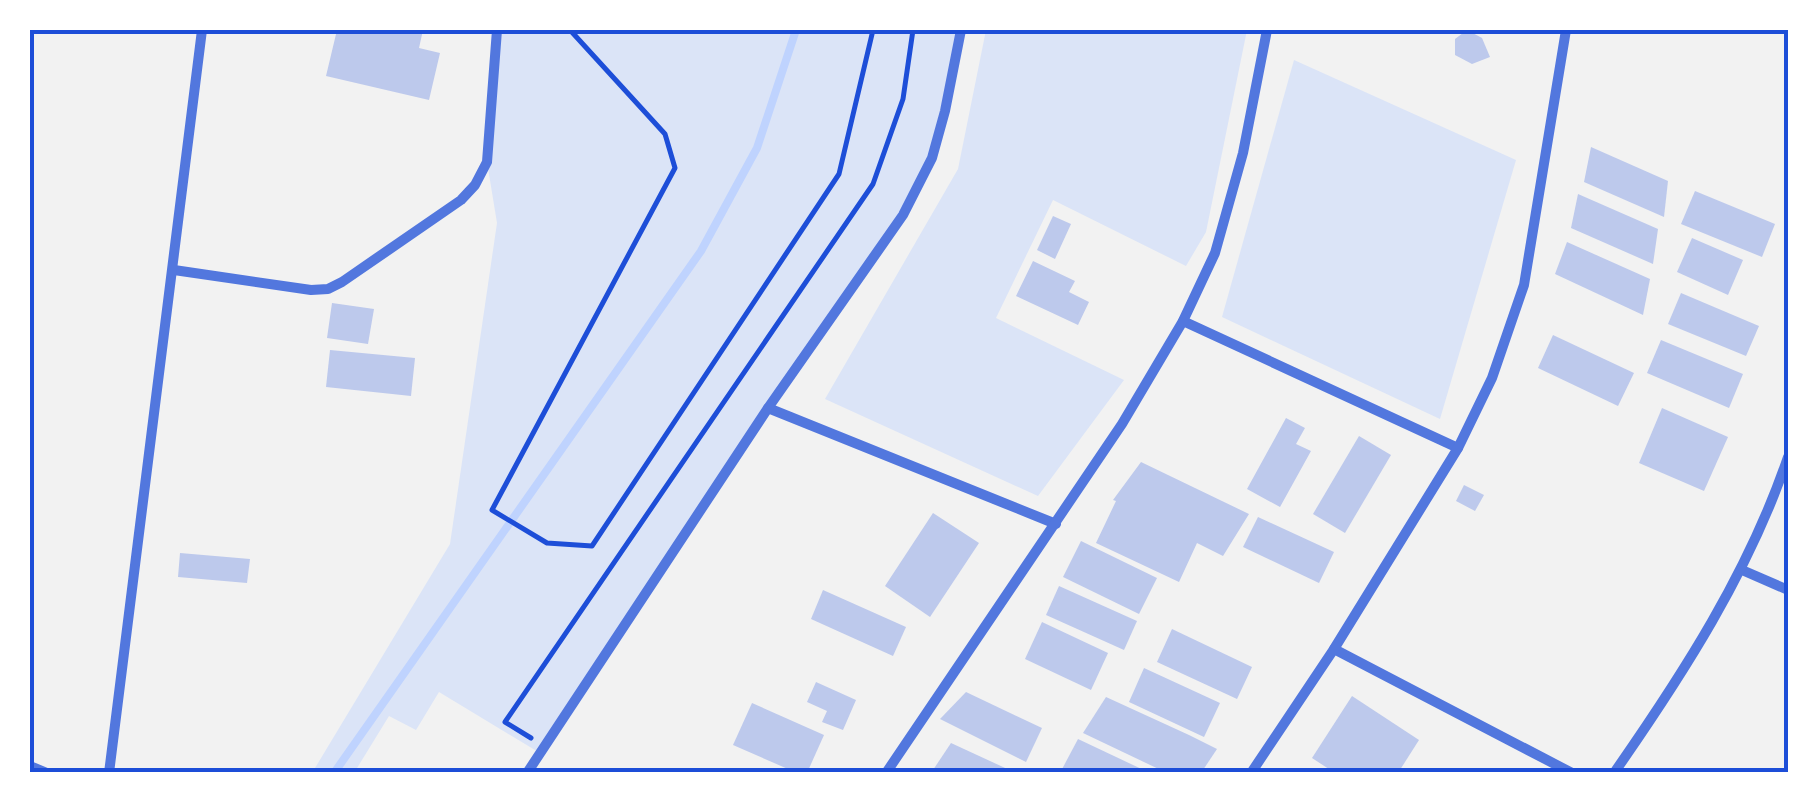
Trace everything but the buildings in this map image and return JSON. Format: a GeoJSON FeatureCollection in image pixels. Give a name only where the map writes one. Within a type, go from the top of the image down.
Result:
{"type":"FeatureCollection","features":[{"type":"Feature","properties":{"kind":"street"},"geometry":{"type":"LineString","coordinates":[[109,773],[202,30]]}},
{"type":"Feature","properties":{"kind":"street"},"geometry":{"type":"LineString","coordinates":[[174,270],[328,289],[461,200],[475,186],[487,162],[496,30]]}},
{"type":"Feature","properties":{"kind":"street"},"geometry":{"type":"LineString","coordinates":[[527,773],[921,184],[945,112],[961,30]]}},
{"type":"Feature","properties":{"kind":"street"},"geometry":{"type":"LineString","coordinates":[[886,773],[1122,424],[1183,321],[1215,253],[1243,153],[1267,30]]}},
{"type":"Feature","properties":{"kind":"street"},"geometry":{"type":"LineString","coordinates":[[1250,773],[1334,649],[1458,448],[1492,378],[1524,285],[1566,30]]}},
{"type":"Feature","properties":{"kind":"street"},"geometry":{"type":"LineString","coordinates":[[1183,321],[1458,448]]}},
{"type":"Feature","properties":{"kind":"street"},"geometry":{"type":"LineString","coordinates":[[768,408],[1056,524]]}},
{"type":"Feature","properties":{"kind":"street"},"geometry":{"type":"LineString","coordinates":[[1614,773],[1651,720],[1742,570],[1788,457]]}},
{"type":"Feature","properties":{"kind":"street"},"geometry":{"type":"LineString","coordinates":[[1742,570],[1788,590]]}},
{"type":"Feature","properties":{"kind":"street"},"geometry":{"type":"LineString","coordinates":[[1334,649],[1572,773]]}},
{"type":"Feature","properties":{"kind":"street"},"geometry":{"type":"LineString","coordinates":[[30,766],[48,773]]}},
{"type":"Feature","properties":{"kind":"path"},"geometry":{"type":"LineString","coordinates":[[570,30],[665,134],[675,168],[492,510],[547,544],[592,546],[840,174],[873,30]]}},
{"type":"Feature","properties":{"kind":"path"},"geometry":{"type":"LineString","coordinates":[[544,746],[505,722],[873,184],[903,99],[913,30]]}},
{"type":"Feature","properties":{"kind":"shaded area"},"geometry":{"type":"Polygon","coordinates":[[[502,30],[961,30],[921,184],[540,753],[439,692],[416,730],[389,716],[354,773],[312,773],[450,544],[497,223],[487,162],[502,30]]]}},
{"type":"Feature","properties":{"kind":"shaded area"},"geometry":{"type":"Polygon","coordinates":[[[986,30],[1247,30],[1206,232],[1186,266],[1053,200],[996,318],[1124,380],[1038,496],[825,399],[958,169],[986,30]]]}},
{"type":"Feature","properties":{"kind":"shaded area"},"geometry":{"type":"Polygon","coordinates":[[[1294,60],[1516,160],[1440,419],[1222,317],[1294,60]]]}},
{"type":"Feature","properties":{"kind":"waterway"},"geometry":{"type":"LineString","coordinates":[[334,773],[701,251],[757,148],[796,30]]}}]}
